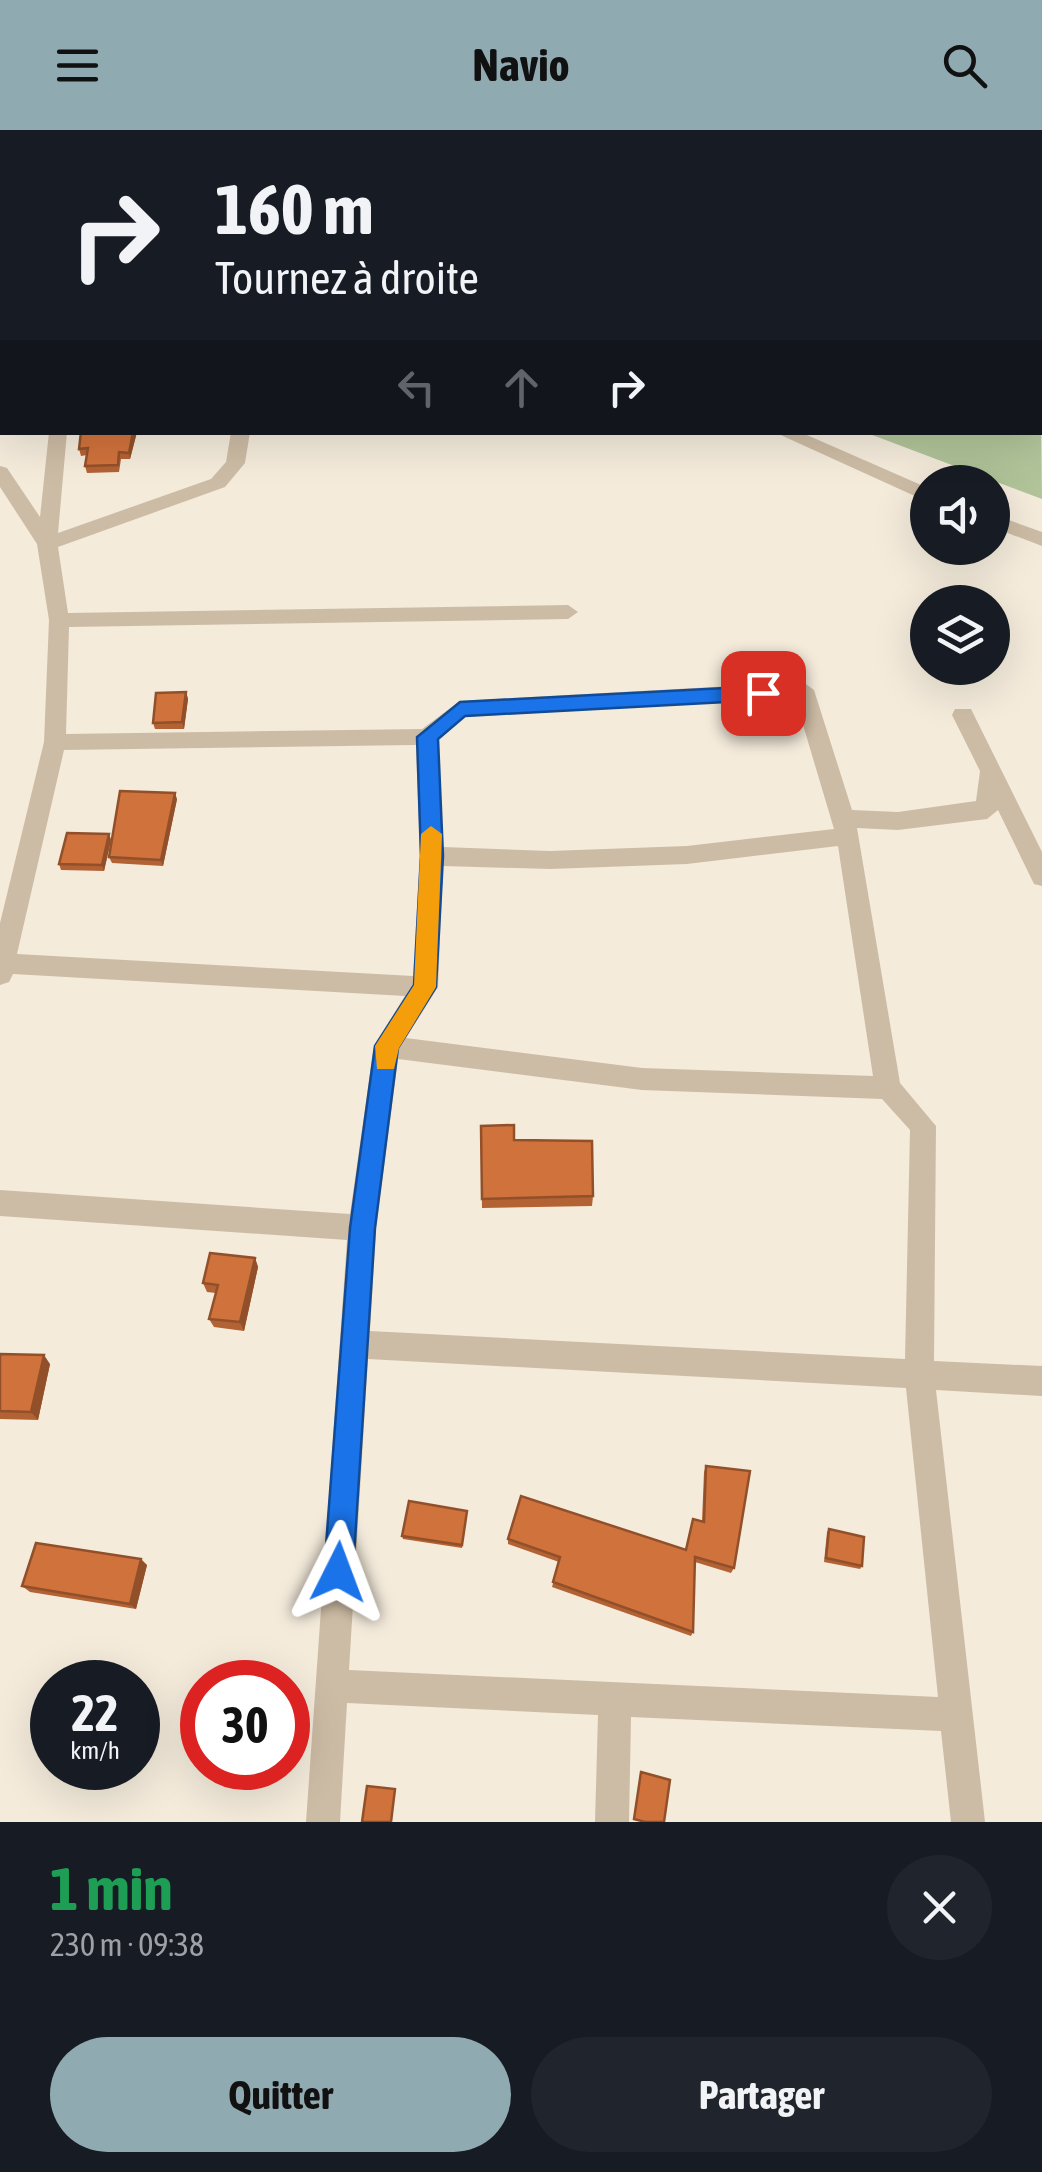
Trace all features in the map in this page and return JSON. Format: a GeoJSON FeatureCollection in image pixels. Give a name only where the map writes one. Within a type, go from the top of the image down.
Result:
{"type":"FeatureCollection","features":[{"type":"Feature","properties":{"kind":"street"},"geometry":{"type":"LineString","coordinates":[[58,435],[47,544],[60,620],[56,742],[2,969],[425,987]]}},
{"type":"Feature","properties":{"kind":"street"},"geometry":{"type":"LineString","coordinates":[[47,544],[218,483],[235,463],[240,435]]}},
{"type":"Feature","properties":{"kind":"street"},"geometry":{"type":"LineString","coordinates":[[790,435],[910,488]]}},
{"type":"Feature","properties":{"kind":"street"},"geometry":{"type":"LineString","coordinates":[[0,472],[47,544]]}},
{"type":"Feature","properties":{"kind":"street"},"geometry":{"type":"LineString","coordinates":[[1010,527],[1042,539]]}},
{"type":"Feature","properties":{"kind":"street"},"geometry":{"type":"LineString","coordinates":[[60,620],[568,612]]}},
{"type":"Feature","properties":{"kind":"street"},"geometry":{"type":"LineString","coordinates":[[56,742],[427,737],[460,709],[803,690],[846,827],[888,1088],[924,1126],[919,1372],[968,1822]]}},
{"type":"Feature","properties":{"kind":"street"},"geometry":{"type":"LineString","coordinates":[[963,715],[1042,877]]}},
{"type":"Feature","properties":{"kind":"street"},"geometry":{"type":"LineString","coordinates":[[324,1822],[362,1228],[387,1046],[425,987],[432,856],[427,737]]}},
{"type":"Feature","properties":{"kind":"street"},"geometry":{"type":"LineString","coordinates":[[432,856],[550,860],[687,855],[846,827],[987,810],[991,771]]}},
{"type":"Feature","properties":{"kind":"street"},"geometry":{"type":"LineString","coordinates":[[387,1046],[562,1072],[642,1079],[888,1088]]}},
{"type":"Feature","properties":{"kind":"street"},"geometry":{"type":"LineString","coordinates":[[0,1203],[362,1228]]}},
{"type":"Feature","properties":{"kind":"street"},"geometry":{"type":"LineString","coordinates":[[352,1344],[1042,1381]]}},
{"type":"Feature","properties":{"kind":"street"},"geometry":{"type":"LineString","coordinates":[[332,1686],[956,1714]]}},
{"type":"Feature","properties":{"kind":"street"},"geometry":{"type":"LineString","coordinates":[[612,1822],[616,1699]]}},
{"type":"Feature","properties":{"kind":"green space"},"geometry":{"type":"Polygon","coordinates":[[[872,435],[1041,435],[1042,499],[1010,487],[1010,465],[952,465],[872,435]]]}},
{"type":"Feature","properties":{"kind":"building"},"geometry":{"type":"Polygon","coordinates":[[[81,435],[132,435],[129,453],[119,452],[118,465],[85,466],[88,448],[79,449],[81,435]]]}},
{"type":"Feature","properties":{"kind":"building"},"geometry":{"type":"Polygon","coordinates":[[[186,692],[182,722],[153,723],[156,693],[186,692]]]}},
{"type":"Feature","properties":{"kind":"building"},"geometry":{"type":"Polygon","coordinates":[[[120,791],[175,793],[161,860],[109,857],[120,791]]]}},
{"type":"Feature","properties":{"kind":"building"},"geometry":{"type":"Polygon","coordinates":[[[67,833],[109,834],[102,865],[59,864],[67,833]]]}},
{"type":"Feature","properties":{"kind":"building"},"geometry":{"type":"Polygon","coordinates":[[[514,1125],[514,1140],[592,1141],[593,1196],[482,1199],[481,1126],[514,1125]]]}},
{"type":"Feature","properties":{"kind":"building"},"geometry":{"type":"Polygon","coordinates":[[[210,1253],[255,1258],[240,1322],[209,1319],[218,1285],[203,1283],[210,1253]]]}},
{"type":"Feature","properties":{"kind":"building"},"geometry":{"type":"Polygon","coordinates":[[[0,1354],[44,1355],[31,1412],[0,1411],[0,1354]]]}},
{"type":"Feature","properties":{"kind":"building"},"geometry":{"type":"Polygon","coordinates":[[[706,1466],[750,1471],[734,1568],[695,1557],[693,1632],[553,1582],[560,1557],[508,1539],[521,1496],[686,1550],[693,1519],[704,1522],[706,1466]]]}},
{"type":"Feature","properties":{"kind":"building"},"geometry":{"type":"Polygon","coordinates":[[[409,1501],[467,1511],[462,1545],[402,1536],[409,1501]]]}},
{"type":"Feature","properties":{"kind":"building"},"geometry":{"type":"Polygon","coordinates":[[[829,1529],[864,1537],[862,1566],[826,1558],[829,1529]]]}},
{"type":"Feature","properties":{"kind":"building"},"geometry":{"type":"Polygon","coordinates":[[[36,1543],[141,1559],[130,1604],[22,1586],[36,1543]]]}},
{"type":"Feature","properties":{"kind":"building"},"geometry":{"type":"Polygon","coordinates":[[[641,1772],[670,1780],[664,1822],[634,1819],[641,1772]]]}},
{"type":"Feature","properties":{"kind":"building"},"geometry":{"type":"Polygon","coordinates":[[[367,1786],[395,1789],[391,1822],[362,1822],[367,1786]]]}},
{"type":"Feature","properties":{"kind":"slow traffic"},"geometry":{"type":"LineString","coordinates":[[385,1062],[387,1046],[425,987],[431,834]]}},
{"type":"Feature","properties":{"kind":"route"},"geometry":{"type":"LineString","coordinates":[[338,1572],[362,1228],[387,1046],[425,987],[432,856],[427,737],[460,709],[763,693]]}}]}
